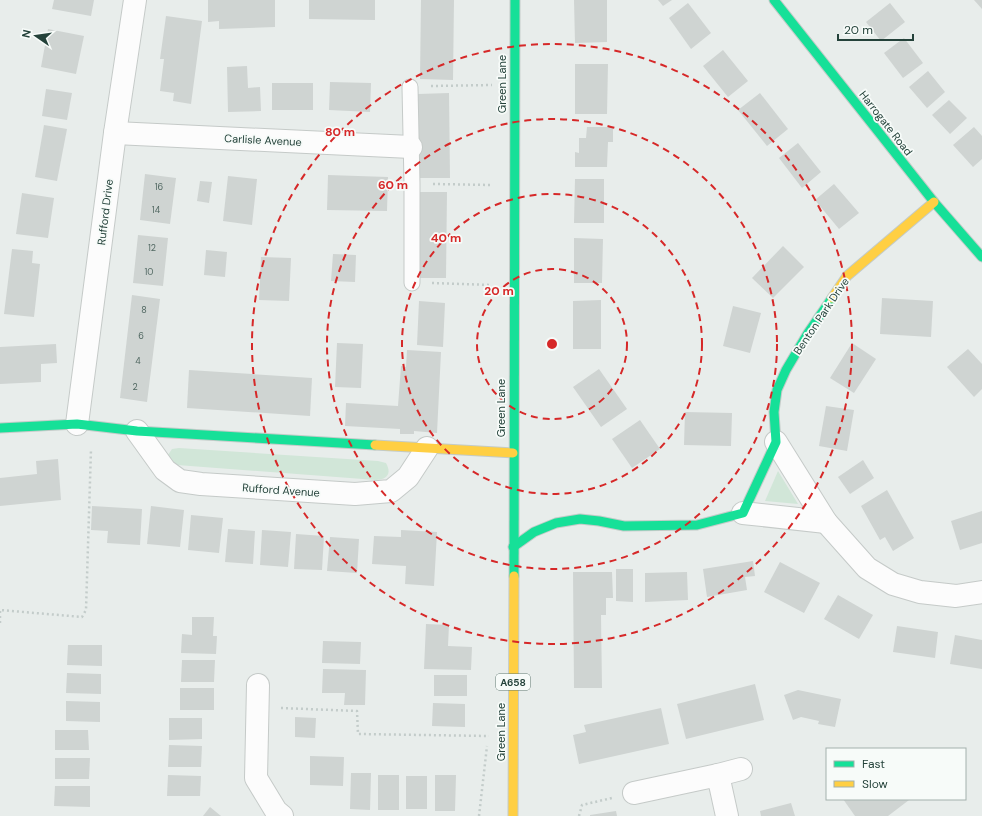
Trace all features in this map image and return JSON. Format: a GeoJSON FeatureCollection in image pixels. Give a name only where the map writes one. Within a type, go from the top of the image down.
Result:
{"type":"FeatureCollection","features":[{"type":"Feature","properties":{"kind":"main road","name":"Green Lane"},"geometry":{"type":"LineString","coordinates":[[513,816],[515,0]]}},
{"type":"Feature","properties":{"kind":"main road","name":"Harrogate Road"},"geometry":{"type":"LineString","coordinates":[[774,0],[934,202],[982,258]]}},
{"type":"Feature","properties":{"kind":"main road","name":"Benton Park Drive"},"geometry":{"type":"LineString","coordinates":[[743,513],[776,442],[774,412],[777,390],[786,370],[808,333],[847,276],[934,202]]}},
{"type":"Feature","properties":{"kind":"main road"},"geometry":{"type":"LineString","coordinates":[[0,428],[84,425],[137,431],[513,453]]}},
{"type":"Feature","properties":{"kind":"main road"},"geometry":{"type":"LineString","coordinates":[[514,547],[534,532],[556,523],[580,520],[600,521],[624,526],[697,525],[743,513]]}},
{"type":"Feature","properties":{"kind":"street","name":"Rufford Drive"},"geometry":{"type":"LineString","coordinates":[[84,425],[115,133],[135,0]]}},
{"type":"Feature","properties":{"kind":"street","name":"Carlisle Avenue"},"geometry":{"type":"LineString","coordinates":[[115,133],[411,147]]}},
{"type":"Feature","properties":{"kind":"street","name":"Rufford Avenue"},"geometry":{"type":"LineString","coordinates":[[137,431],[165,470],[180,481],[202,484],[355,494],[391,491],[408,477],[427,448]]}},
{"type":"Feature","properties":{"kind":"street","name":"Benton Park Drive"},"geometry":{"type":"LineString","coordinates":[[776,442],[826,522],[867,568],[893,584],[920,592],[956,596],[982,592]]}},
{"type":"Feature","properties":{"kind":"street"},"geometry":{"type":"LineString","coordinates":[[743,513],[826,522]]}},
{"type":"Feature","properties":{"kind":"street"},"geometry":{"type":"LineString","coordinates":[[258,685],[256,778],[276,811],[282,816]]}},
{"type":"Feature","properties":{"kind":"street"},"geometry":{"type":"LineString","coordinates":[[634,793],[741,769]]}},
{"type":"Feature","properties":{"kind":"street"},"geometry":{"type":"LineString","coordinates":[[718,775],[727,816]]}},
{"type":"Feature","properties":{"kind":"lane"},"geometry":{"type":"LineString","coordinates":[[410,86],[412,283]]}},
{"type":"Feature","properties":{"kind":"path"},"geometry":{"type":"LineString","coordinates":[[410,86],[514,84]]}},
{"type":"Feature","properties":{"kind":"path"},"geometry":{"type":"LineString","coordinates":[[412,184],[514,185]]}},
{"type":"Feature","properties":{"kind":"path"},"geometry":{"type":"LineString","coordinates":[[412,283],[514,285]]}},
{"type":"Feature","properties":{"kind":"path"},"geometry":{"type":"LineString","coordinates":[[0,623],[0,610],[82,616],[86,610],[84,425]]}},
{"type":"Feature","properties":{"kind":"path"},"geometry":{"type":"LineString","coordinates":[[257,707],[357,712],[358,734],[489,736]]}},
{"type":"Feature","properties":{"kind":"path"},"geometry":{"type":"LineString","coordinates":[[579,816],[582,805],[634,793]]}},
{"type":"Feature","properties":{"kind":"green space"},"geometry":{"type":"Polygon","coordinates":[[[179,448],[378,461],[386,463],[389,470],[386,477],[376,480],[177,465],[172,463],[168,455],[172,449],[179,448]]]}},
{"type":"Feature","properties":{"kind":"green space"},"geometry":{"type":"Polygon","coordinates":[[[778,471],[798,504],[765,501],[778,471]]]}},
{"type":"Feature","properties":{"kind":"building"},"geometry":{"type":"Polygon","coordinates":[[[54,0],[94,0],[91,16],[52,9],[54,0]]]}},
{"type":"Feature","properties":{"kind":"building"},"geometry":{"type":"Polygon","coordinates":[[[208,0],[275,0],[275,27],[219,29],[219,21],[208,22],[208,0]]]}},
{"type":"Feature","properties":{"kind":"building"},"geometry":{"type":"Polygon","coordinates":[[[309,0],[375,0],[375,20],[309,19],[309,0]]]}},
{"type":"Feature","properties":{"kind":"building"},"geometry":{"type":"Polygon","coordinates":[[[421,0],[454,0],[453,80],[420,79],[421,0]]]}},
{"type":"Feature","properties":{"kind":"building"},"geometry":{"type":"Polygon","coordinates":[[[574,0],[607,0],[607,42],[575,43],[574,0]]]}},
{"type":"Feature","properties":{"kind":"building"},"geometry":{"type":"Polygon","coordinates":[[[658,0],[672,0],[663,6],[658,0]]]}},
{"type":"Feature","properties":{"kind":"building"},"geometry":{"type":"Polygon","coordinates":[[[974,0],[982,0],[982,9],[974,0]]]}},
{"type":"Feature","properties":{"kind":"building"},"geometry":{"type":"Polygon","coordinates":[[[688,3],[711,33],[691,49],[669,18],[688,3]]]}},
{"type":"Feature","properties":{"kind":"building"},"geometry":{"type":"Polygon","coordinates":[[[890,3],[905,22],[881,41],[866,22],[890,3]]]}},
{"type":"Feature","properties":{"kind":"building"},"geometry":{"type":"Polygon","coordinates":[[[166,16],[202,21],[191,104],[173,101],[174,93],[160,91],[164,59],[160,59],[166,16]]]}},
{"type":"Feature","properties":{"kind":"building"},"geometry":{"type":"Polygon","coordinates":[[[48,29],[84,36],[76,74],[41,67],[48,29]]]}},
{"type":"Feature","properties":{"kind":"building"},"geometry":{"type":"Polygon","coordinates":[[[904,38],[923,63],[903,78],[884,53],[904,38]]]}},
{"type":"Feature","properties":{"kind":"building"},"geometry":{"type":"Polygon","coordinates":[[[723,50],[748,81],[728,97],[703,66],[723,50]]]}},
{"type":"Feature","properties":{"kind":"building"},"geometry":{"type":"Polygon","coordinates":[[[575,64],[608,64],[607,114],[575,114],[575,64]]]}},
{"type":"Feature","properties":{"kind":"building"},"geometry":{"type":"Polygon","coordinates":[[[247,66],[248,88],[260,87],[261,111],[228,112],[227,67],[247,66]]]}},
{"type":"Feature","properties":{"kind":"building"},"geometry":{"type":"Polygon","coordinates":[[[928,71],[945,92],[927,108],[909,87],[928,71]]]}},
{"type":"Feature","properties":{"kind":"building"},"geometry":{"type":"Polygon","coordinates":[[[330,82],[371,83],[370,112],[329,110],[330,82]]]}},
{"type":"Feature","properties":{"kind":"building"},"geometry":{"type":"Polygon","coordinates":[[[272,83],[313,83],[313,110],[272,110],[272,83]]]}},
{"type":"Feature","properties":{"kind":"building"},"geometry":{"type":"Polygon","coordinates":[[[46,89],[72,93],[67,120],[42,116],[46,89]]]}},
{"type":"Feature","properties":{"kind":"building"},"geometry":{"type":"Polygon","coordinates":[[[449,93],[450,178],[419,178],[418,94],[449,93]]]}},
{"type":"Feature","properties":{"kind":"building"},"geometry":{"type":"Polygon","coordinates":[[[760,93],[788,129],[767,146],[738,110],[760,93]]]}},
{"type":"Feature","properties":{"kind":"building"},"geometry":{"type":"Polygon","coordinates":[[[949,100],[967,118],[950,134],[932,115],[949,100]]]}},
{"type":"Feature","properties":{"kind":"building"},"geometry":{"type":"Polygon","coordinates":[[[44,125],[67,129],[57,181],[35,177],[44,125]]]}},
{"type":"Feature","properties":{"kind":"building"},"geometry":{"type":"Polygon","coordinates":[[[587,127],[613,127],[613,142],[608,142],[607,167],[575,167],[575,152],[579,153],[579,138],[586,138],[587,127]]]}},
{"type":"Feature","properties":{"kind":"building"},"geometry":{"type":"Polygon","coordinates":[[[974,127],[982,136],[982,159],[973,167],[953,145],[974,127]]]}},
{"type":"Feature","properties":{"kind":"building"},"geometry":{"type":"Polygon","coordinates":[[[798,143],[821,172],[802,188],[779,158],[798,143]]]}},
{"type":"Feature","properties":{"kind":"building"},"geometry":{"type":"Polygon","coordinates":[[[145,174],[176,178],[170,224],[140,220],[145,174]]]}},
{"type":"Feature","properties":{"kind":"building"},"geometry":{"type":"Polygon","coordinates":[[[328,175],[388,177],[387,211],[327,210],[328,175]]]}},
{"type":"Feature","properties":{"kind":"building"},"geometry":{"type":"Polygon","coordinates":[[[228,176],[257,179],[252,225],[223,221],[228,176]]]}},
{"type":"Feature","properties":{"kind":"building"},"geometry":{"type":"Polygon","coordinates":[[[575,179],[604,179],[604,223],[574,223],[575,179]]]}},
{"type":"Feature","properties":{"kind":"building"},"geometry":{"type":"Polygon","coordinates":[[[200,181],[212,182],[209,203],[197,201],[200,181]]]}},
{"type":"Feature","properties":{"kind":"building"},"geometry":{"type":"Polygon","coordinates":[[[834,184],[859,213],[839,229],[815,200],[834,184]]]}},
{"type":"Feature","properties":{"kind":"building"},"geometry":{"type":"Polygon","coordinates":[[[419,192],[447,192],[446,278],[417,278],[419,192]]]}},
{"type":"Feature","properties":{"kind":"building"},"geometry":{"type":"Polygon","coordinates":[[[22,193],[54,198],[48,238],[16,234],[22,193]]]}},
{"type":"Feature","properties":{"kind":"building"},"geometry":{"type":"Polygon","coordinates":[[[138,235],[168,238],[163,286],[133,283],[138,235]]]}},
{"type":"Feature","properties":{"kind":"building"},"geometry":{"type":"Polygon","coordinates":[[[574,238],[603,239],[602,283],[574,283],[574,238]]]}},
{"type":"Feature","properties":{"kind":"building"},"geometry":{"type":"Polygon","coordinates":[[[783,246],[804,267],[773,298],[752,278],[783,246]]]}},
{"type":"Feature","properties":{"kind":"building"},"geometry":{"type":"Polygon","coordinates":[[[12,249],[33,251],[32,263],[40,264],[34,317],[4,314],[12,249]]]}},
{"type":"Feature","properties":{"kind":"building"},"geometry":{"type":"Polygon","coordinates":[[[206,250],[227,252],[225,277],[204,275],[206,250]]]}},
{"type":"Feature","properties":{"kind":"building"},"geometry":{"type":"Polygon","coordinates":[[[333,254],[356,255],[355,282],[331,281],[333,254]]]}},
{"type":"Feature","properties":{"kind":"building"},"geometry":{"type":"Polygon","coordinates":[[[261,257],[291,258],[289,301],[259,300],[261,257]]]}},
{"type":"Feature","properties":{"kind":"building"},"geometry":{"type":"Polygon","coordinates":[[[132,295],[160,299],[147,402],[120,398],[132,295]]]}},
{"type":"Feature","properties":{"kind":"building"},"geometry":{"type":"Polygon","coordinates":[[[882,298],[933,301],[931,337],[880,334],[882,298]]]}},
{"type":"Feature","properties":{"kind":"building"},"geometry":{"type":"Polygon","coordinates":[[[601,300],[601,349],[573,349],[573,301],[601,300]]]}},
{"type":"Feature","properties":{"kind":"building"},"geometry":{"type":"Polygon","coordinates":[[[419,301],[445,303],[443,347],[417,345],[419,301]]]}},
{"type":"Feature","properties":{"kind":"building"},"geometry":{"type":"Polygon","coordinates":[[[733,306],[761,313],[750,353],[723,346],[733,306]]]}},
{"type":"Feature","properties":{"kind":"building"},"geometry":{"type":"Polygon","coordinates":[[[337,343],[363,344],[361,388],[335,387],[337,343]]]}},
{"type":"Feature","properties":{"kind":"building"},"geometry":{"type":"Polygon","coordinates":[[[852,343],[876,359],[854,393],[830,378],[852,343]]]}},
{"type":"Feature","properties":{"kind":"building"},"geometry":{"type":"Polygon","coordinates":[[[56,344],[57,363],[41,364],[41,382],[0,384],[0,347],[56,344]]]}},
{"type":"Feature","properties":{"kind":"building"},"geometry":{"type":"Polygon","coordinates":[[[968,349],[982,364],[982,389],[974,397],[947,367],[968,349]]]}},
{"type":"Feature","properties":{"kind":"building"},"geometry":{"type":"Polygon","coordinates":[[[407,350],[441,352],[437,433],[414,431],[414,434],[400,434],[400,429],[345,426],[346,403],[398,406],[401,366],[406,367],[407,350]]]}},
{"type":"Feature","properties":{"kind":"building"},"geometry":{"type":"Polygon","coordinates":[[[599,369],[627,409],[601,427],[573,387],[599,369]]]}},
{"type":"Feature","properties":{"kind":"building"},"geometry":{"type":"Polygon","coordinates":[[[189,370],[312,378],[310,416],[187,408],[189,370]]]}},
{"type":"Feature","properties":{"kind":"building"},"geometry":{"type":"Polygon","coordinates":[[[826,406],[854,410],[847,451],[819,446],[826,406]]]}},
{"type":"Feature","properties":{"kind":"building"},"geometry":{"type":"Polygon","coordinates":[[[685,412],[732,413],[731,446],[684,445],[685,412]]]}},
{"type":"Feature","properties":{"kind":"building"},"geometry":{"type":"Polygon","coordinates":[[[640,420],[660,449],[632,468],[612,439],[640,420]]]}},
{"type":"Feature","properties":{"kind":"building"},"geometry":{"type":"Polygon","coordinates":[[[58,459],[61,500],[0,506],[0,478],[37,474],[36,461],[58,459]]]}},
{"type":"Feature","properties":{"kind":"building"},"geometry":{"type":"Polygon","coordinates":[[[863,460],[874,478],[850,494],[838,477],[863,460]]]}},
{"type":"Feature","properties":{"kind":"building"},"geometry":{"type":"Polygon","coordinates":[[[887,490],[914,538],[893,551],[885,537],[880,540],[861,506],[887,490]]]}},
{"type":"Feature","properties":{"kind":"building"},"geometry":{"type":"Polygon","coordinates":[[[92,506],[142,509],[140,545],[107,543],[108,531],[91,530],[92,506]]]}},
{"type":"Feature","properties":{"kind":"building"},"geometry":{"type":"Polygon","coordinates":[[[151,506],[184,510],[180,547],[147,544],[151,506]]]}},
{"type":"Feature","properties":{"kind":"building"},"geometry":{"type":"Polygon","coordinates":[[[982,511],[982,543],[960,550],[951,521],[982,511]]]}},
{"type":"Feature","properties":{"kind":"building"},"geometry":{"type":"Polygon","coordinates":[[[191,515],[223,518],[219,553],[188,550],[191,515]]]}},
{"type":"Feature","properties":{"kind":"building"},"geometry":{"type":"Polygon","coordinates":[[[228,529],[255,531],[253,564],[225,562],[228,529]]]}},
{"type":"Feature","properties":{"kind":"building"},"geometry":{"type":"Polygon","coordinates":[[[262,530],[291,532],[288,567],[260,565],[262,530]]]}},
{"type":"Feature","properties":{"kind":"building"},"geometry":{"type":"Polygon","coordinates":[[[401,530],[437,532],[434,586],[405,584],[406,566],[372,564],[374,536],[401,537],[401,530]]]}},
{"type":"Feature","properties":{"kind":"building"},"geometry":{"type":"Polygon","coordinates":[[[296,534],[324,536],[322,570],[294,569],[296,534]]]}},
{"type":"Feature","properties":{"kind":"building"},"geometry":{"type":"Polygon","coordinates":[[[330,537],[359,539],[357,573],[327,571],[330,537]]]}},
{"type":"Feature","properties":{"kind":"building"},"geometry":{"type":"Polygon","coordinates":[[[753,561],[755,576],[745,577],[747,590],[707,597],[703,569],[753,561]]]}},
{"type":"Feature","properties":{"kind":"building"},"geometry":{"type":"Polygon","coordinates":[[[780,562],[820,583],[804,613],[764,592],[780,562]]]}},
{"type":"Feature","properties":{"kind":"building"},"geometry":{"type":"Polygon","coordinates":[[[616,569],[633,569],[633,602],[616,601],[616,569]]]}},
{"type":"Feature","properties":{"kind":"building"},"geometry":{"type":"Polygon","coordinates":[[[573,572],[612,572],[613,598],[606,598],[606,615],[601,615],[602,688],[574,688],[573,572]]]}},
{"type":"Feature","properties":{"kind":"building"},"geometry":{"type":"Polygon","coordinates":[[[687,572],[688,600],[645,602],[645,573],[687,572]]]}},
{"type":"Feature","properties":{"kind":"building"},"geometry":{"type":"Polygon","coordinates":[[[838,595],[873,615],[859,639],[824,619],[838,595]]]}},
{"type":"Feature","properties":{"kind":"building"},"geometry":{"type":"Polygon","coordinates":[[[192,617],[214,617],[213,636],[217,636],[216,654],[181,653],[182,634],[192,635],[192,617]]]}},
{"type":"Feature","properties":{"kind":"building"},"geometry":{"type":"Polygon","coordinates":[[[426,624],[449,625],[448,646],[472,647],[471,670],[424,669],[426,624]]]}},
{"type":"Feature","properties":{"kind":"building"},"geometry":{"type":"Polygon","coordinates":[[[897,626],[938,632],[935,658],[893,652],[897,626]]]}},
{"type":"Feature","properties":{"kind":"building"},"geometry":{"type":"Polygon","coordinates":[[[955,635],[982,640],[982,669],[950,664],[955,635]]]}},
{"type":"Feature","properties":{"kind":"building"},"geometry":{"type":"Polygon","coordinates":[[[323,641],[361,642],[360,664],[322,663],[323,641]]]}},
{"type":"Feature","properties":{"kind":"building"},"geometry":{"type":"Polygon","coordinates":[[[68,645],[102,645],[102,666],[67,665],[68,645]]]}},
{"type":"Feature","properties":{"kind":"building"},"geometry":{"type":"Polygon","coordinates":[[[182,660],[215,660],[214,682],[181,682],[182,660]]]}},
{"type":"Feature","properties":{"kind":"building"},"geometry":{"type":"Polygon","coordinates":[[[323,669],[366,670],[365,705],[344,705],[345,693],[322,693],[323,669]]]}},
{"type":"Feature","properties":{"kind":"building"},"geometry":{"type":"Polygon","coordinates":[[[67,673],[101,674],[101,694],[66,693],[67,673]]]}},
{"type":"Feature","properties":{"kind":"building"},"geometry":{"type":"Polygon","coordinates":[[[434,675],[467,675],[467,696],[434,696],[434,675]]]}},
{"type":"Feature","properties":{"kind":"building"},"geometry":{"type":"Polygon","coordinates":[[[755,684],[764,720],[686,739],[677,704],[755,684]]]}},
{"type":"Feature","properties":{"kind":"building"},"geometry":{"type":"Polygon","coordinates":[[[180,688],[214,688],[214,710],[180,710],[180,688]]]}},
{"type":"Feature","properties":{"kind":"building"},"geometry":{"type":"Polygon","coordinates":[[[798,690],[841,699],[835,727],[818,724],[819,721],[801,717],[793,720],[784,695],[798,690]]]}},
{"type":"Feature","properties":{"kind":"building"},"geometry":{"type":"Polygon","coordinates":[[[66,701],[100,702],[100,722],[66,721],[66,701]]]}},
{"type":"Feature","properties":{"kind":"building"},"geometry":{"type":"Polygon","coordinates":[[[433,703],[465,704],[465,727],[432,726],[433,703]]]}},
{"type":"Feature","properties":{"kind":"building"},"geometry":{"type":"Polygon","coordinates":[[[661,708],[669,744],[579,764],[573,735],[586,732],[584,725],[661,708]]]}},
{"type":"Feature","properties":{"kind":"building"},"geometry":{"type":"Polygon","coordinates":[[[295,717],[316,718],[315,738],[295,737],[295,717]]]}},
{"type":"Feature","properties":{"kind":"building"},"geometry":{"type":"Polygon","coordinates":[[[169,718],[202,718],[202,739],[169,740],[169,718]]]}},
{"type":"Feature","properties":{"kind":"building"},"geometry":{"type":"Polygon","coordinates":[[[55,730],[88,730],[89,750],[55,750],[55,730]]]}},
{"type":"Feature","properties":{"kind":"building"},"geometry":{"type":"Polygon","coordinates":[[[169,745],[202,746],[201,767],[168,767],[169,745]]]}},
{"type":"Feature","properties":{"kind":"building"},"geometry":{"type":"Polygon","coordinates":[[[310,756],[344,757],[343,786],[310,785],[310,756]]]}},
{"type":"Feature","properties":{"kind":"building"},"geometry":{"type":"Polygon","coordinates":[[[55,758],[90,758],[89,779],[55,779],[55,758]]]}},
{"type":"Feature","properties":{"kind":"building"},"geometry":{"type":"Polygon","coordinates":[[[351,773],[371,773],[370,810],[350,809],[351,773]]]}},
{"type":"Feature","properties":{"kind":"building"},"geometry":{"type":"Polygon","coordinates":[[[168,775],[201,776],[200,796],[167,796],[168,775]]]}},
{"type":"Feature","properties":{"kind":"building"},"geometry":{"type":"Polygon","coordinates":[[[378,775],[399,775],[399,810],[378,810],[378,775]]]}},
{"type":"Feature","properties":{"kind":"building"},"geometry":{"type":"Polygon","coordinates":[[[435,775],[456,775],[455,811],[435,811],[435,775]]]}},
{"type":"Feature","properties":{"kind":"building"},"geometry":{"type":"Polygon","coordinates":[[[406,776],[427,776],[427,809],[406,809],[406,776]]]}},
{"type":"Feature","properties":{"kind":"building"},"geometry":{"type":"Polygon","coordinates":[[[55,786],[90,786],[90,807],[54,806],[55,786]]]}},
{"type":"Feature","properties":{"kind":"building"},"geometry":{"type":"Polygon","coordinates":[[[844,800],[909,800],[888,816],[855,816],[844,800]]]}},
{"type":"Feature","properties":{"kind":"building"},"geometry":{"type":"Polygon","coordinates":[[[791,803],[795,816],[761,816],[760,811],[791,803]]]}},
{"type":"Feature","properties":{"kind":"building"},"geometry":{"type":"Polygon","coordinates":[[[210,807],[221,816],[203,816],[210,807]]]}},
{"type":"Feature","properties":{"kind":"building"},"geometry":{"type":"Polygon","coordinates":[[[616,811],[617,816],[590,816],[590,815],[616,811]]]}},
{"type":"Feature","properties":{"kind":"traffic: fast"},"geometry":{"type":"LineString","coordinates":[[514,576],[515,0]]}},
{"type":"Feature","properties":{"kind":"traffic: fast"},"geometry":{"type":"LineString","coordinates":[[774,0],[934,202],[982,257]]}},
{"type":"Feature","properties":{"kind":"traffic: fast"},"geometry":{"type":"LineString","coordinates":[[513,547],[534,532],[556,523],[580,519],[624,526],[697,525],[743,513],[776,442],[774,412],[777,390],[786,370],[808,333],[832,298]]}},
{"type":"Feature","properties":{"kind":"traffic: fast"},"geometry":{"type":"LineString","coordinates":[[0,428],[77,424],[137,431],[375,445]]}},
{"type":"Feature","properties":{"kind":"traffic: slow"},"geometry":{"type":"LineString","coordinates":[[832,298],[847,276],[934,202]]}},
{"type":"Feature","properties":{"kind":"traffic: slow"},"geometry":{"type":"LineString","coordinates":[[375,445],[513,453]]}},
{"type":"Feature","properties":{"kind":"traffic: slow"},"geometry":{"type":"LineString","coordinates":[[513,816],[514,576]]}}]}
